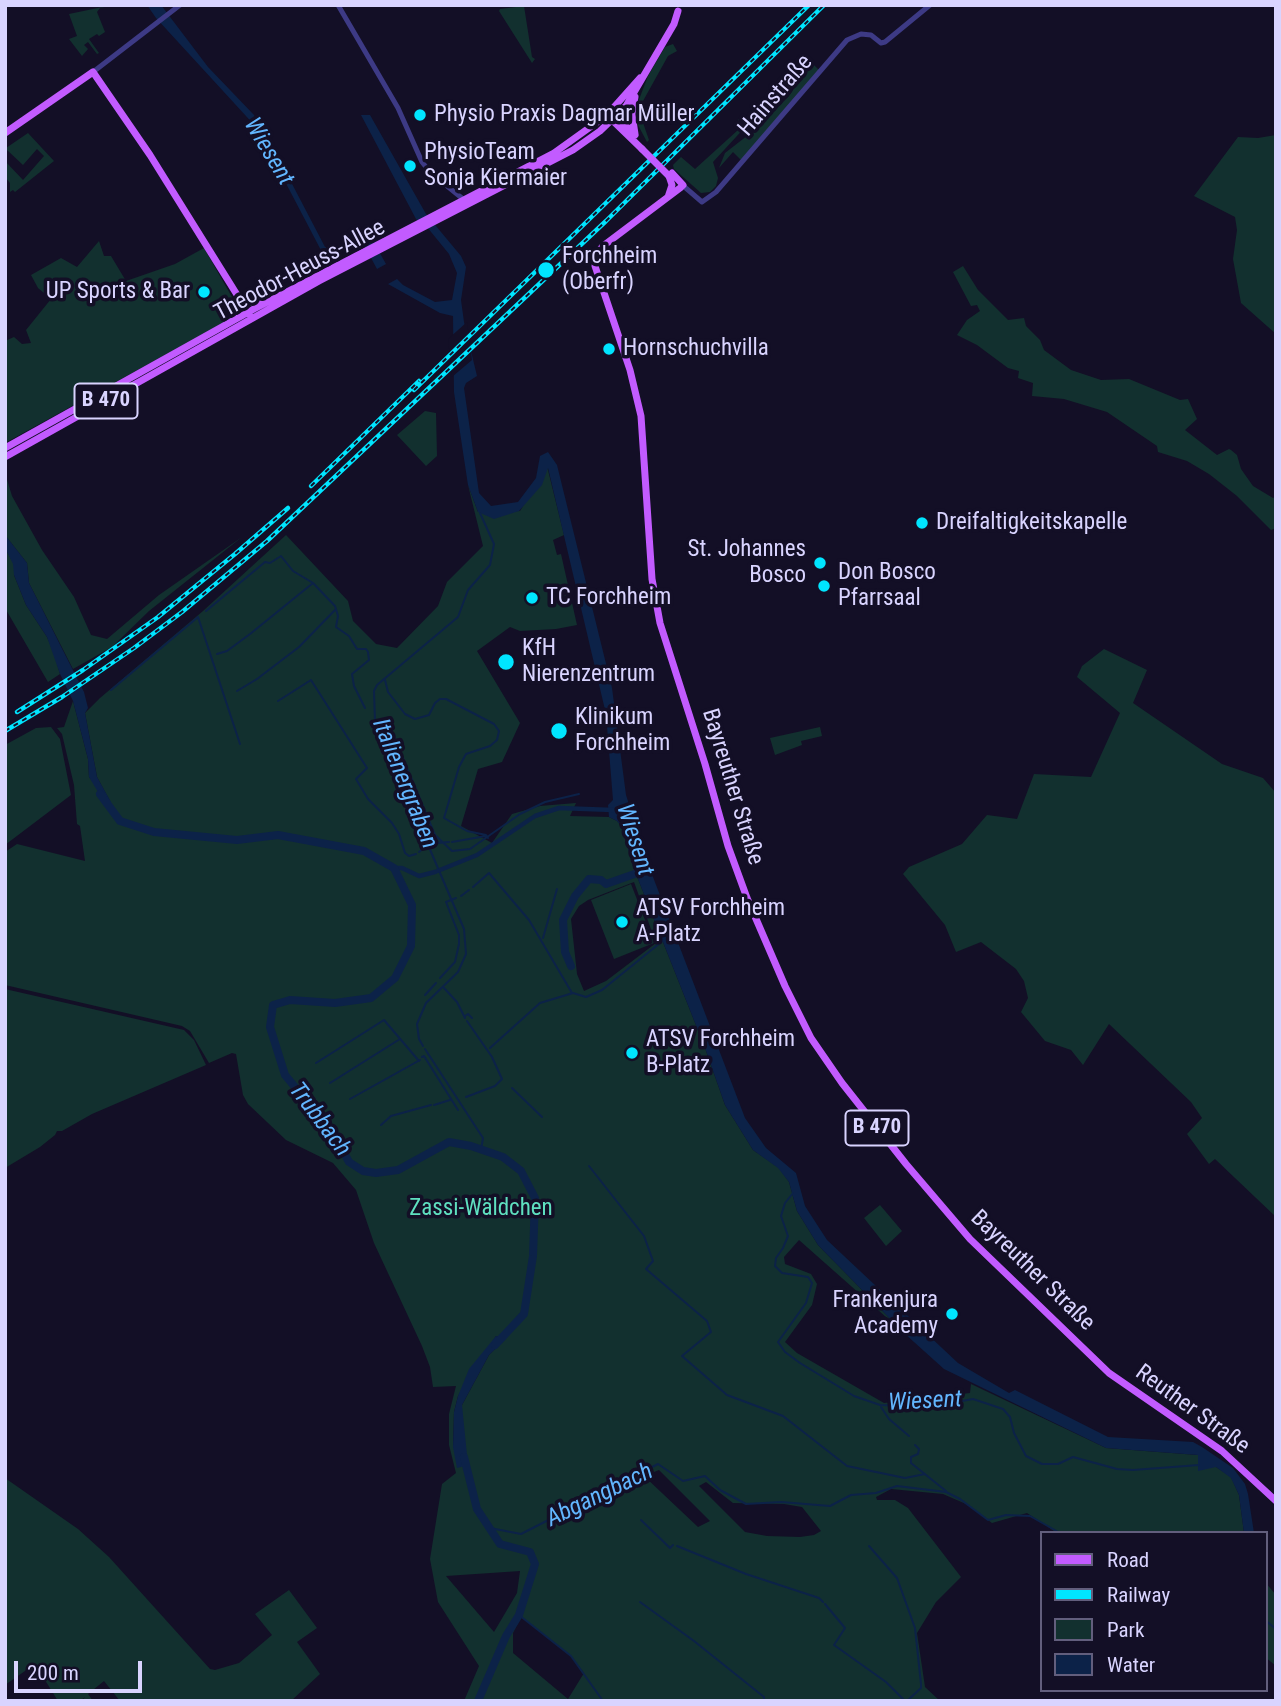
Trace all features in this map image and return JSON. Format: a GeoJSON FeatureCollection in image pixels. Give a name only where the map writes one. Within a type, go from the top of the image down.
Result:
{"type":"FeatureCollection","features":[{"type":"Feature","properties":{"kind":"main road"},"geometry":{"type":"LineString","coordinates":[[612,116],[636,92],[674,24],[680,8]]}},
{"type":"Feature","properties":{"kind":"main road"},"geometry":{"type":"LineString","coordinates":[[612,116],[645,71],[680,8]]}},
{"type":"Feature","properties":{"kind":"main road"},"geometry":{"type":"LineString","coordinates":[[5,133],[93,72],[150,155],[250,315]]}},
{"type":"Feature","properties":{"kind":"main road"},"geometry":{"type":"LineString","coordinates":[[635,134],[632,114],[636,92]]}},
{"type":"Feature","properties":{"kind":"main road","name":"Theodor-Heuss-Allee"},"geometry":{"type":"LineString","coordinates":[[556,156],[590,129],[612,116]]}},
{"type":"Feature","properties":{"kind":"main road","name":"Theodor-Heuss-Allee"},"geometry":{"type":"LineString","coordinates":[[6,453],[250,315],[556,156],[600,131],[612,116]]}},
{"type":"Feature","properties":{"kind":"main road"},"geometry":{"type":"LineString","coordinates":[[612,116],[622,131],[644,147]]}},
{"type":"Feature","properties":{"kind":"main road"},"geometry":{"type":"LineString","coordinates":[[612,116],[635,134],[644,147],[682,185]]}},
{"type":"Feature","properties":{"kind":"main road","name":"B 470"},"geometry":{"type":"LineString","coordinates":[[600,131],[622,131]]}},
{"type":"Feature","properties":{"kind":"main road"},"geometry":{"type":"LineString","coordinates":[[668,197],[672,185],[670,175]]}},
{"type":"Feature","properties":{"kind":"main road","name":"Bayreuther Straße"},"geometry":{"type":"LineString","coordinates":[[682,185],[603,246],[597,253],[595,266],[628,362],[641,415],[652,579],[659,620],[739,877],[800,1018],[842,1083],[970,1239],[1086,1350]]}},
{"type":"Feature","properties":{"kind":"main road","name":"Theodor-Heuss-Allee"},"geometry":{"type":"LineString","coordinates":[[250,315],[264,304],[359,257]]}},
{"type":"Feature","properties":{"kind":"main road"},"geometry":{"type":"LineString","coordinates":[[237,296],[253,303],[264,304]]}},
{"type":"Feature","properties":{"kind":"main road","name":"Reuther Straße"},"geometry":{"type":"LineString","coordinates":[[1086,1350],[1120,1382],[1222,1451],[1276,1501]]}},
{"type":"Feature","properties":{"kind":"street"},"geometry":{"type":"LineString","coordinates":[[93,72],[180,5]]}},
{"type":"Feature","properties":{"kind":"street"},"geometry":{"type":"LineString","coordinates":[[338,5],[398,108],[422,162],[466,202]]}},
{"type":"Feature","properties":{"kind":"street","name":"Hainstraße"},"geometry":{"type":"LineString","coordinates":[[682,185],[702,202],[716,192],[847,40],[855,35],[867,34],[882,43],[930,5]]}},
{"type":"Feature","properties":{"kind":"green space"},"geometry":{"type":"Polygon","coordinates":[[[112,5],[100,8],[97,12],[105,32],[89,39],[99,53],[97,54],[88,42],[84,45],[88,49],[82,56],[69,39],[77,36],[69,14],[112,5]]]}},
{"type":"Feature","properties":{"kind":"green space"},"geometry":{"type":"Polygon","coordinates":[[[524,6],[532,57],[535,59],[532,63],[499,11],[524,6]]]}},
{"type":"Feature","properties":{"kind":"green space"},"geometry":{"type":"Polygon","coordinates":[[[673,44],[677,51],[668,56],[643,101],[641,117],[649,140],[647,142],[638,125],[635,110],[648,76],[665,47],[673,44]]]}},
{"type":"Feature","properties":{"kind":"green space"},"geometry":{"type":"Polygon","coordinates":[[[813,64],[819,70],[741,160],[733,152],[719,168],[725,153],[761,125],[789,96],[804,74],[802,70],[813,64]]]}},
{"type":"Feature","properties":{"kind":"green space"},"geometry":{"type":"Polygon","coordinates":[[[741,117],[746,118],[748,124],[713,162],[718,178],[716,186],[710,192],[701,193],[674,169],[673,165],[681,157],[695,169],[738,130],[737,121],[741,117]]]}},
{"type":"Feature","properties":{"kind":"green space"},"geometry":{"type":"Polygon","coordinates":[[[28,133],[54,161],[15,192],[10,192],[10,183],[5,177],[5,161],[23,180],[44,156],[37,149],[23,165],[7,150],[6,148],[28,133]]]}},
{"type":"Feature","properties":{"kind":"green space"},"geometry":{"type":"Polygon","coordinates":[[[1276,135],[1276,334],[1241,303],[1233,259],[1237,230],[1235,217],[1194,196],[1238,137],[1276,135]]]}},
{"type":"Feature","properties":{"kind":"green space"},"geometry":{"type":"Polygon","coordinates":[[[99,241],[104,256],[111,256],[126,281],[175,264],[204,248],[241,313],[5,443],[5,341],[14,337],[22,344],[31,343],[26,330],[51,299],[38,288],[31,275],[61,258],[77,267],[99,241]]]}},
{"type":"Feature","properties":{"kind":"green space"},"geometry":{"type":"Polygon","coordinates":[[[963,266],[978,290],[1008,320],[1024,318],[1026,326],[1040,340],[1044,350],[1071,370],[1101,380],[1129,379],[1180,400],[1188,399],[1197,419],[1185,430],[1217,455],[1231,450],[1237,455],[1241,469],[1253,486],[1273,498],[1276,496],[1276,528],[1271,530],[1237,496],[1209,474],[1187,461],[1158,452],[1157,446],[1107,412],[1064,399],[1032,396],[1033,383],[1018,378],[1019,371],[1008,368],[977,345],[957,335],[967,320],[980,311],[977,305],[971,306],[953,272],[963,266]]]}},
{"type":"Feature","properties":{"kind":"green space"},"geometry":{"type":"Polygon","coordinates":[[[425,411],[436,413],[437,456],[426,466],[397,435],[425,411]]]}},
{"type":"Feature","properties":{"kind":"green space","name":"Zassi-Wäldchen"},"geometry":{"type":"Polygon","coordinates":[[[547,466],[564,535],[553,540],[557,555],[561,554],[577,625],[520,631],[510,627],[477,651],[520,723],[502,762],[478,769],[461,826],[492,843],[512,814],[540,806],[576,803],[570,816],[609,817],[622,827],[634,869],[725,1105],[753,1150],[779,1168],[789,1182],[797,1211],[818,1245],[904,1333],[799,1240],[784,1257],[785,1264],[811,1274],[817,1284],[812,1305],[785,1342],[797,1353],[884,1403],[970,1393],[971,1384],[1106,1448],[1198,1455],[1231,1477],[1239,1495],[1244,1531],[1054,1531],[1027,1513],[992,1523],[966,1504],[943,1494],[891,1489],[876,1497],[877,1500],[895,1500],[908,1508],[961,1577],[936,1602],[917,1633],[925,1687],[940,1701],[464,1701],[479,1666],[438,1602],[430,1559],[442,1484],[456,1473],[449,1445],[449,1414],[456,1386],[433,1387],[430,1367],[422,1346],[374,1243],[356,1190],[333,1163],[286,1140],[248,1104],[243,1095],[236,1054],[232,1053],[209,1063],[190,1031],[182,1026],[5,985],[5,852],[17,844],[85,861],[80,826],[77,824],[74,785],[62,734],[57,728],[64,727],[73,701],[88,759],[89,777],[110,801],[97,777],[85,713],[286,535],[348,601],[353,621],[376,644],[397,648],[438,606],[447,582],[483,546],[468,485],[478,512],[520,511],[547,466]],[[634,882],[588,900],[579,906],[571,919],[577,974],[584,991],[606,981],[656,943],[634,882]],[[496,1336],[458,1396],[454,1412],[453,1447],[462,1405],[489,1355],[505,1339],[496,1336]],[[659,1470],[644,1476],[698,1527],[710,1521],[659,1470]],[[706,1482],[699,1486],[745,1532],[800,1537],[821,1531],[802,1507],[733,1503],[706,1482]],[[520,1571],[446,1576],[494,1632],[517,1593],[520,1571]],[[521,1617],[513,1633],[513,1653],[568,1699],[584,1673],[571,1656],[521,1617]]]}},
{"type":"Feature","properties":{"kind":"green space"},"geometry":{"type":"Polygon","coordinates":[[[5,473],[12,496],[42,550],[74,597],[91,635],[107,639],[159,595],[242,537],[149,611],[112,647],[73,669],[29,583],[27,563],[5,535],[5,473]]]}},
{"type":"Feature","properties":{"kind":"green space"},"geometry":{"type":"Polygon","coordinates":[[[5,548],[14,564],[14,575],[26,605],[54,653],[60,674],[48,682],[5,608],[5,548]]]}},
{"type":"Feature","properties":{"kind":"green space"},"geometry":{"type":"Polygon","coordinates":[[[1104,649],[1147,670],[1133,703],[1222,764],[1263,778],[1276,793],[1276,1217],[1215,1159],[1209,1164],[1187,1134],[1202,1118],[1191,1102],[1109,1024],[1083,1065],[1071,1050],[1045,1041],[1021,1012],[1028,998],[1024,981],[1016,969],[981,942],[956,952],[945,925],[903,874],[909,867],[962,844],[987,815],[1017,819],[1034,774],[1091,777],[1120,713],[1077,677],[1082,666],[1104,649]]]}},
{"type":"Feature","properties":{"kind":"green space"},"geometry":{"type":"Polygon","coordinates":[[[51,727],[60,739],[71,795],[5,845],[5,745],[36,728],[51,727]]]}},
{"type":"Feature","properties":{"kind":"green space"},"geometry":{"type":"Polygon","coordinates":[[[820,727],[822,736],[801,741],[802,745],[775,755],[770,738],[820,727]]]}},
{"type":"Feature","properties":{"kind":"green space","name":"ATSV Forchheim A-Platz"},"geometry":{"type":"Polygon","coordinates":[[[631,884],[654,943],[614,959],[591,900],[631,884]]]}},
{"type":"Feature","properties":{"kind":"green space"},"geometry":{"type":"Polygon","coordinates":[[[5,989],[184,1030],[194,1040],[206,1065],[57,1131],[40,1147],[5,1168],[5,989]]]}},
{"type":"Feature","properties":{"kind":"green space"},"geometry":{"type":"Polygon","coordinates":[[[880,1205],[902,1231],[886,1246],[864,1218],[880,1205]]]}},
{"type":"Feature","properties":{"kind":"green space"},"geometry":{"type":"Polygon","coordinates":[[[5,1478],[78,1529],[109,1557],[210,1669],[239,1663],[272,1635],[255,1614],[289,1590],[317,1628],[297,1642],[320,1674],[291,1701],[120,1701],[104,1681],[88,1694],[93,1701],[82,1701],[85,1697],[80,1701],[58,1701],[35,1664],[5,1685],[5,1478]]]}},
{"type":"Feature","properties":{"kind":"green space"},"geometry":{"type":"Polygon","coordinates":[[[1267,1584],[1276,1595],[1276,1666],[1267,1659],[1267,1584]]]}},
{"type":"Feature","properties":{"kind":"water"},"geometry":{"type":"Polygon","coordinates":[[[147,5],[161,5],[208,67],[254,115],[325,247],[337,247],[362,234],[368,240],[376,241],[386,264],[377,269],[364,245],[360,243],[339,253],[324,256],[257,128],[147,5]]]}},
{"type":"Feature","properties":{"kind":"water"},"geometry":{"type":"Polygon","coordinates":[[[361,115],[370,115],[426,214],[461,256],[466,267],[461,300],[477,376],[466,383],[464,388],[479,493],[491,506],[518,502],[536,478],[540,456],[548,452],[557,465],[612,688],[626,795],[653,877],[745,1118],[766,1148],[796,1173],[805,1206],[827,1240],[958,1363],[1009,1393],[1015,1390],[1108,1437],[1193,1442],[1202,1447],[1233,1468],[1245,1484],[1254,1531],[1244,1531],[1239,1495],[1231,1478],[1216,1467],[1198,1471],[1198,1455],[1106,1448],[944,1369],[904,1333],[818,1245],[797,1211],[789,1182],[778,1168],[753,1150],[725,1105],[634,869],[622,827],[609,817],[608,805],[613,800],[606,714],[548,468],[542,485],[519,511],[494,519],[478,512],[468,485],[454,392],[453,316],[440,313],[388,284],[397,279],[435,302],[452,300],[457,273],[449,254],[427,227],[416,219],[361,115]]]}},
{"type":"Feature","properties":{"kind":"water"},"geometry":{"type":"Polygon","coordinates":[[[5,535],[27,563],[29,583],[84,692],[88,708],[85,713],[97,777],[111,802],[104,802],[89,777],[88,759],[73,701],[47,637],[26,605],[5,548],[5,535]]]}},
{"type":"Feature","properties":{"kind":"water"},"geometry":{"type":"Polygon","coordinates":[[[496,1336],[506,1339],[489,1355],[462,1405],[468,1465],[457,1468],[453,1447],[454,1412],[458,1396],[469,1369],[496,1336]]]}},
{"type":"Feature","properties":{"kind":"pier"},"geometry":{"type":"Polygon","coordinates":[[[467,322],[472,360],[452,377],[448,339],[467,322]]]}},
{"type":"Feature","properties":{"kind":"waterway","name":"Italienergraben"},"geometry":{"type":"LineString","coordinates":[[423,1046],[417,1024],[426,1003],[458,972],[466,954],[464,929],[375,721],[374,691],[377,685],[458,617],[468,590],[490,565],[494,544],[480,513]]}},
{"type":"Feature","properties":{"kind":"waterway"},"geometry":{"type":"LineString","coordinates":[[206,611],[265,562],[270,563],[281,556],[293,571],[313,583],[335,606],[338,616],[336,627],[349,636],[357,649],[366,649],[368,652],[369,660],[352,674],[354,686],[365,708]]}},
{"type":"Feature","properties":{"kind":"waterway"},"geometry":{"type":"LineString","coordinates":[[217,654],[227,651],[250,634],[313,583]]}},
{"type":"Feature","properties":{"kind":"waterway"},"geometry":{"type":"LineString","coordinates":[[237,691],[299,647],[335,610]]}},
{"type":"Feature","properties":{"kind":"waterway"},"geometry":{"type":"LineString","coordinates":[[111,690],[198,617],[240,744]]}},
{"type":"Feature","properties":{"kind":"waterway"},"geometry":{"type":"LineString","coordinates":[[278,701],[311,680],[367,768],[356,779],[368,799],[392,823],[405,853],[409,856],[416,854]]}},
{"type":"Feature","properties":{"kind":"waterway"},"geometry":{"type":"LineString","coordinates":[[385,680],[388,692],[405,714],[415,719],[429,715],[435,703],[446,699],[494,724],[499,731],[497,740],[490,746],[466,754],[459,767],[444,818],[467,831],[486,835],[488,838]]}},
{"type":"Feature","properties":{"kind":"waterway"},"geometry":{"type":"LineString","coordinates":[[387,720],[435,835],[452,851],[470,849],[520,814],[545,802],[579,794]]}},
{"type":"Feature","properties":{"kind":"waterway","name":"Trubbach"},"geometry":{"type":"LineString","coordinates":[[100,794],[120,821],[154,832],[237,840],[278,835],[364,851],[394,868],[412,905],[411,946],[395,978],[371,998],[335,1003],[290,1000],[273,1005],[270,1027],[285,1075],[333,1133],[349,1162],[363,1171],[376,1173],[398,1170],[449,1142],[503,1157],[521,1171],[535,1198],[533,1256],[524,1314],[495,1345]]}},
{"type":"Feature","properties":{"kind":"waterway"},"geometry":{"type":"LineString","coordinates":[[394,868],[402,868],[419,876],[435,872],[477,855],[535,816],[559,808],[613,810]]}},
{"type":"Feature","properties":{"kind":"waterway"},"geometry":{"type":"LineString","coordinates":[[452,842],[486,836]]}},
{"type":"Feature","properties":{"kind":"waterway"},"geometry":{"type":"LineString","coordinates":[[437,843],[449,842]]}},
{"type":"Feature","properties":{"kind":"waterway"},"geometry":{"type":"LineString","coordinates":[[419,852],[424,848]]}},
{"type":"Feature","properties":{"kind":"waterway"},"geometry":{"type":"LineString","coordinates":[[571,966],[565,952],[563,920],[575,896],[589,879],[601,880],[606,884],[643,871]]}},
{"type":"Feature","properties":{"kind":"waterway"},"geometry":{"type":"LineString","coordinates":[[473,887],[489,873],[529,920],[572,993]]}},
{"type":"Feature","properties":{"kind":"waterway"},"geometry":{"type":"LineString","coordinates":[[543,938],[557,889]]}},
{"type":"Feature","properties":{"kind":"waterway"},"geometry":{"type":"LineString","coordinates":[[461,896],[469,890]]}},
{"type":"Feature","properties":{"kind":"waterway"},"geometry":{"type":"LineString","coordinates":[[440,978],[455,962],[459,944],[459,935],[446,902],[456,898]]}},
{"type":"Feature","properties":{"kind":"waterway"},"geometry":{"type":"LineString","coordinates":[[490,1048],[540,1003],[573,993],[586,997],[602,990],[665,939]]}},
{"type":"Feature","properties":{"kind":"waterway"},"geometry":{"type":"LineString","coordinates":[[425,995],[436,983]]}},
{"type":"Feature","properties":{"kind":"waterway"},"geometry":{"type":"LineString","coordinates":[[444,988],[457,1002],[465,1018]]}},
{"type":"Feature","properties":{"kind":"waterway"},"geometry":{"type":"LineString","coordinates":[[465,1016],[468,1014],[472,1018]]}},
{"type":"Feature","properties":{"kind":"waterway"},"geometry":{"type":"LineString","coordinates":[[316,1063],[384,1020],[419,1061]]}},
{"type":"Feature","properties":{"kind":"waterway"},"geometry":{"type":"LineString","coordinates":[[466,1097],[495,1086],[502,1079],[492,1057],[467,1021]]}},
{"type":"Feature","properties":{"kind":"waterway"},"geometry":{"type":"LineString","coordinates":[[330,1083],[400,1039]]}},
{"type":"Feature","properties":{"kind":"waterway","name":"Italienergraben"},"geometry":{"type":"LineString","coordinates":[[425,1049],[483,1138],[481,1150]]}},
{"type":"Feature","properties":{"kind":"waterway"},"geometry":{"type":"LineString","coordinates":[[422,1057],[424,1056],[458,1110]]}},
{"type":"Feature","properties":{"kind":"waterway"},"geometry":{"type":"LineString","coordinates":[[350,1099],[420,1060]]}},
{"type":"Feature","properties":{"kind":"waterway"},"geometry":{"type":"LineString","coordinates":[[512,1088],[542,1117]]}},
{"type":"Feature","properties":{"kind":"waterway"},"geometry":{"type":"LineString","coordinates":[[434,1105],[450,1100]]}},
{"type":"Feature","properties":{"kind":"waterway"},"geometry":{"type":"LineString","coordinates":[[381,1125],[391,1116],[431,1105]]}},
{"type":"Feature","properties":{"kind":"waterway"},"geometry":{"type":"LineString","coordinates":[[589,1166],[644,1236],[653,1261],[646,1269],[707,1321],[711,1332],[682,1356],[727,1395],[783,1416],[847,1466],[905,1478],[925,1474]]}},
{"type":"Feature","properties":{"kind":"waterway","name":"Wiesent"},"geometry":{"type":"LineString","coordinates":[[793,1193],[785,1203],[781,1216],[788,1236],[776,1258],[775,1266],[782,1273],[808,1277],[812,1283],[806,1303],[778,1342],[785,1352],[800,1363],[854,1396],[880,1405],[929,1407],[973,1399],[1003,1409],[1010,1417],[1014,1433],[1026,1456],[1042,1464],[1058,1464],[1073,1457],[1117,1469],[1199,1465]]}},
{"type":"Feature","properties":{"kind":"waterway"},"geometry":{"type":"LineString","coordinates":[[881,1407],[889,1419],[909,1436]]}},
{"type":"Feature","properties":{"kind":"waterway"},"geometry":{"type":"LineString","coordinates":[[915,1445],[919,1449],[918,1454],[911,1457],[911,1463],[946,1491]]}},
{"type":"Feature","properties":{"kind":"waterway","name":"Trubbach"},"geometry":{"type":"LineString","coordinates":[[464,1457],[477,1509],[500,1544],[530,1552],[535,1564],[519,1615],[506,1636],[478,1701]]}},
{"type":"Feature","properties":{"kind":"waterway","name":"Abgangbach"},"geometry":{"type":"LineString","coordinates":[[490,1528],[521,1534],[658,1464],[683,1481],[705,1476],[720,1490],[746,1504],[781,1502],[830,1506],[851,1495],[876,1493],[897,1486],[946,1492],[988,1520],[1006,1515],[1030,1516],[1056,1531]]}},
{"type":"Feature","properties":{"kind":"waterway"},"geometry":{"type":"LineString","coordinates":[[641,1520],[670,1548],[673,1545]]}},
{"type":"Feature","properties":{"kind":"waterway"},"geometry":{"type":"LineString","coordinates":[[677,1546],[746,1574],[819,1598],[823,1602]]}},
{"type":"Feature","properties":{"kind":"waterway"},"geometry":{"type":"LineString","coordinates":[[869,1546],[897,1578],[915,1628],[921,1688],[907,1701]]}},
{"type":"Feature","properties":{"kind":"waterway"},"geometry":{"type":"LineString","coordinates":[[640,1602],[694,1641],[764,1697],[764,1701]]}},
{"type":"Feature","properties":{"kind":"waterway"},"geometry":{"type":"LineString","coordinates":[[825,1604],[845,1628],[834,1645],[886,1682],[905,1701]]}},
{"type":"Feature","properties":{"kind":"waterway"},"geometry":{"type":"LineString","coordinates":[[519,1615],[571,1656],[603,1701]]}},
{"type":"Feature","properties":{"kind":"waterway","name":"Abgangbach"},"geometry":{"type":"LineString","coordinates":[[1267,1622],[1276,1629]]}},
{"type":"Feature","properties":{"kind":"railway"},"geometry":{"type":"LineString","coordinates":[[414,390],[809,5]]}},
{"type":"Feature","properties":{"kind":"railway"},"geometry":{"type":"LineString","coordinates":[[5,731],[62,697],[134,648],[267,541],[606,221],[824,5]]}},
{"type":"Feature","properties":{"kind":"railway"},"geometry":{"type":"LineString","coordinates":[[311,486],[419,381]]}},
{"type":"Feature","properties":{"kind":"railway"},"geometry":{"type":"LineString","coordinates":[[17,712],[158,617],[288,508]]}},
{"type":"Feature","properties":{"kind":"place","name":"Physio Praxis Dagmar Müller"},"geometry":{"type":"Point","coordinates":[420,115]}},
{"type":"Feature","properties":{"kind":"place","name":"PhysioTeam Sonja Kiermaier"},"geometry":{"type":"Point","coordinates":[410,166]}},
{"type":"Feature","properties":{"kind":"place","name":"Forchheim (Oberfr)"},"geometry":{"type":"Point","coordinates":[546,270]}},
{"type":"Feature","properties":{"kind":"place","name":"UP Sports & Bar"},"geometry":{"type":"Point","coordinates":[204,292]}},
{"type":"Feature","properties":{"kind":"place","name":"Hornschuchvilla"},"geometry":{"type":"Point","coordinates":[609,349]}},
{"type":"Feature","properties":{"kind":"place","name":"Dreifaltigkeitskapelle"},"geometry":{"type":"Point","coordinates":[922,523]}},
{"type":"Feature","properties":{"kind":"place","name":"St. Johannes Bosco"},"geometry":{"type":"Point","coordinates":[820,563]}},
{"type":"Feature","properties":{"kind":"place","name":"Don Bosco Pfarrsaal"},"geometry":{"type":"Point","coordinates":[824,586]}},
{"type":"Feature","properties":{"kind":"place","name":"TC Forchheim"},"geometry":{"type":"Point","coordinates":[532,598]}},
{"type":"Feature","properties":{"kind":"place","name":"KfH Nierenzentrum"},"geometry":{"type":"Point","coordinates":[506,662]}},
{"type":"Feature","properties":{"kind":"place","name":"Klinikum Forchheim"},"geometry":{"type":"Point","coordinates":[559,731]}},
{"type":"Feature","properties":{"kind":"place","name":"ATSV Forchheim A-Platz"},"geometry":{"type":"Point","coordinates":[622,922]}},
{"type":"Feature","properties":{"kind":"place","name":"ATSV Forchheim B-Platz"},"geometry":{"type":"Point","coordinates":[632,1053]}},
{"type":"Feature","properties":{"kind":"place","name":"Frankenjura Academy"},"geometry":{"type":"Point","coordinates":[952,1314]}}]}
